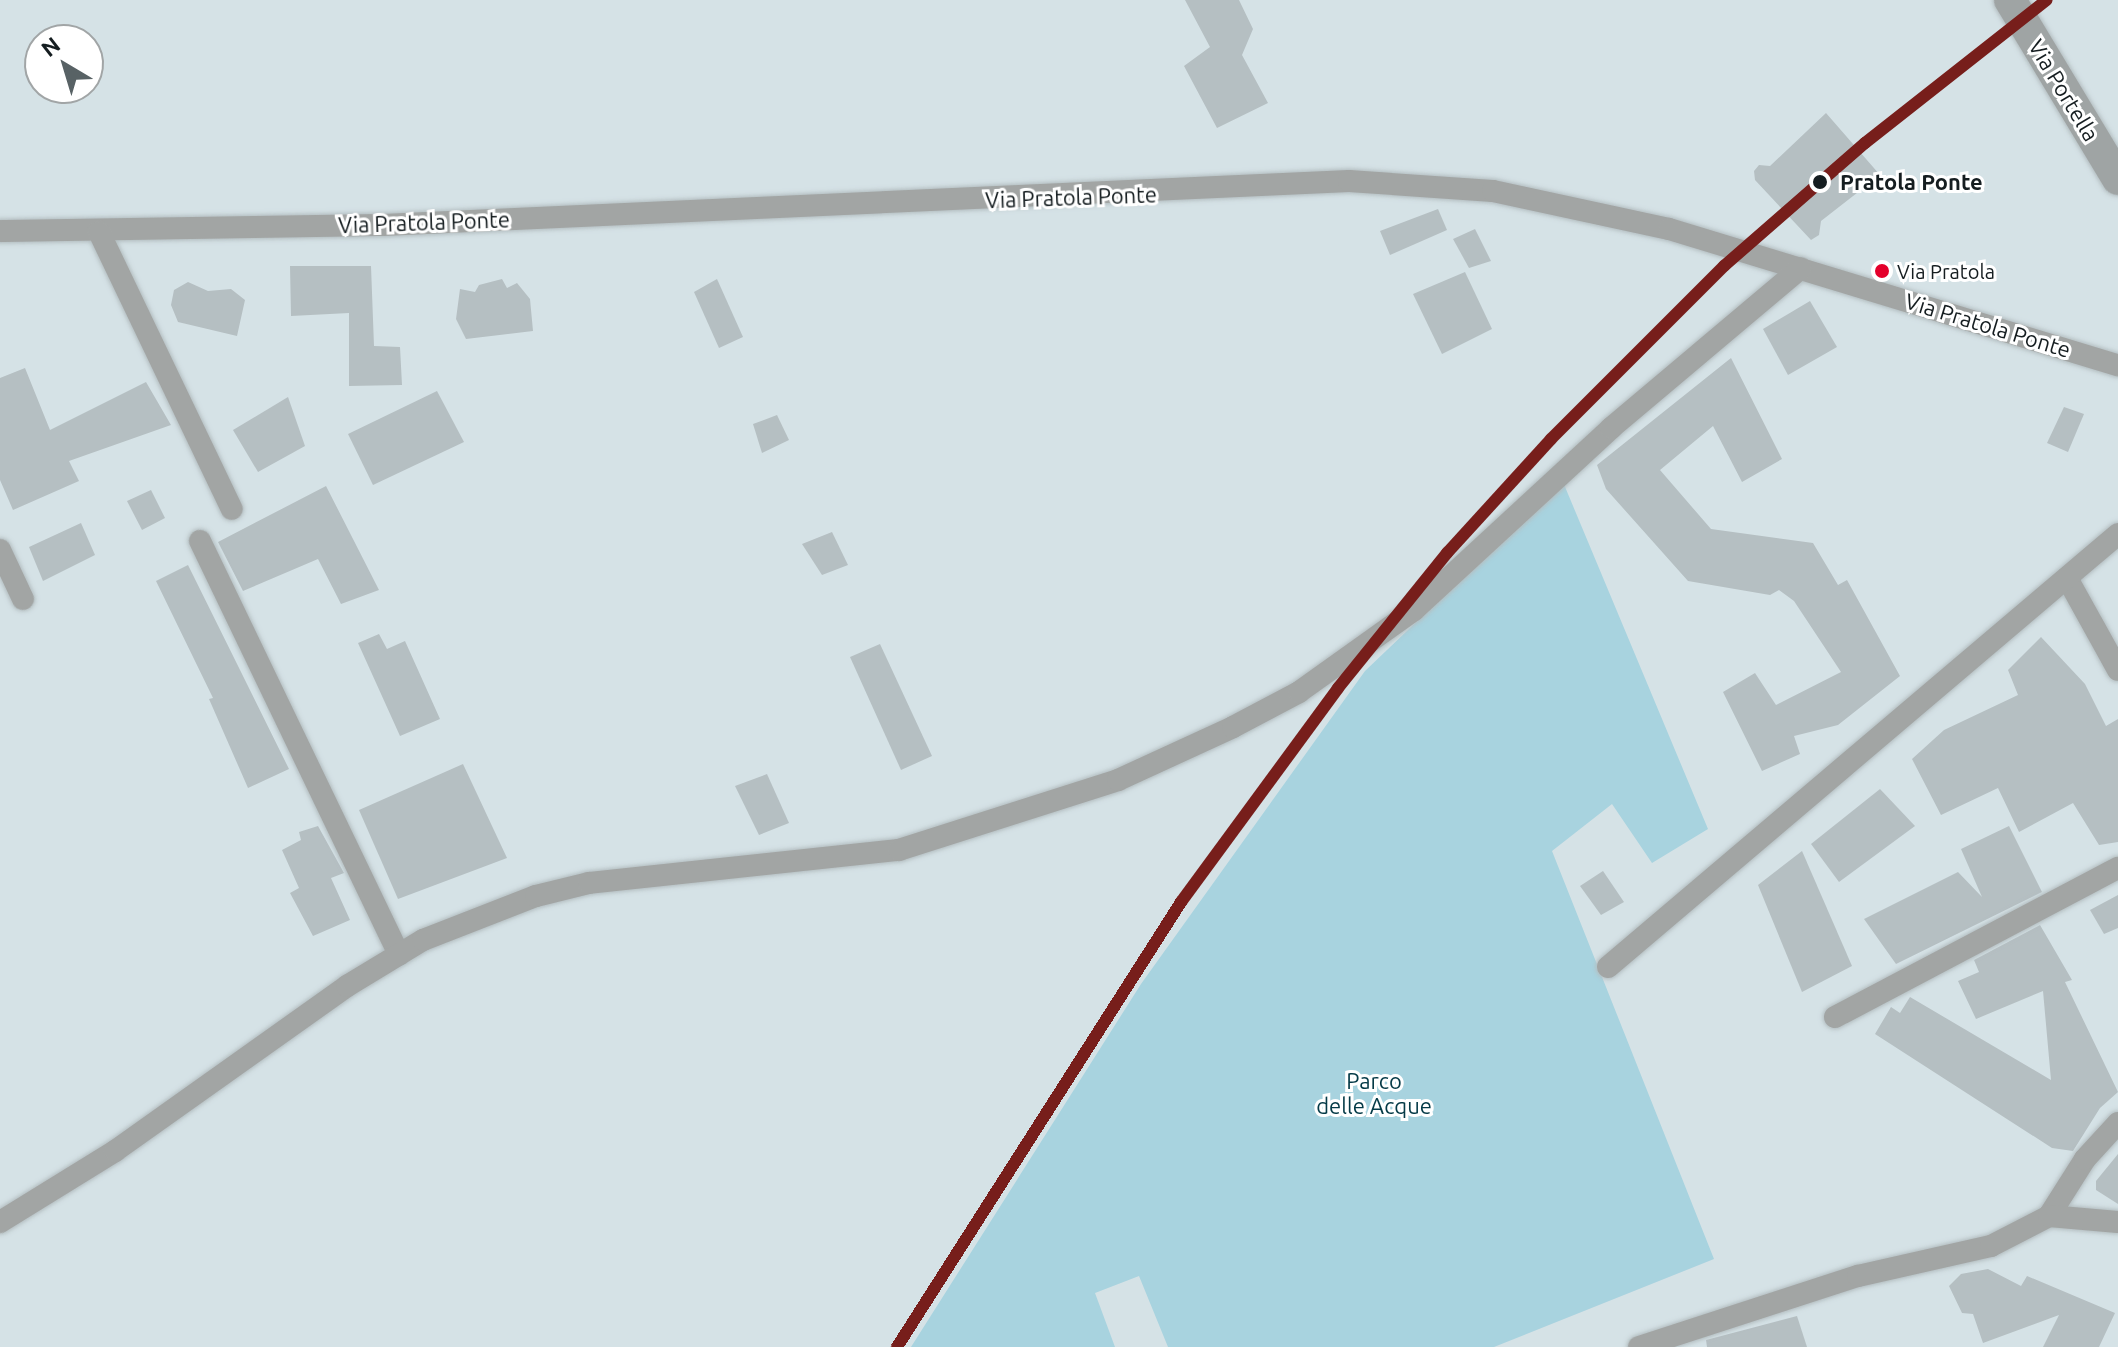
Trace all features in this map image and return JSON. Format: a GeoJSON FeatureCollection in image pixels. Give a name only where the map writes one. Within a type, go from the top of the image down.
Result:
{"type":"FeatureCollection","features":[{"type":"Feature","properties":{"kind":"main road","name":"Via Portella"},"geometry":{"type":"LineString","coordinates":[[2010,0],[2118,179]]}},
{"type":"Feature","properties":{"kind":"street","name":"Via Pratola Ponte"},"geometry":{"type":"LineString","coordinates":[[0,231],[99,232],[1181,192],[1349,181],[1493,191],[1669,229],[2118,365]]}},
{"type":"Feature","properties":{"kind":"street"},"geometry":{"type":"LineString","coordinates":[[99,232],[232,509]]}},
{"type":"Feature","properties":{"kind":"street"},"geometry":{"type":"LineString","coordinates":[[0,1222],[115,1151],[423,940],[536,896],[589,883],[899,850],[1118,780],[1233,727],[1299,692],[1414,610],[1611,428],[1801,268]]}},
{"type":"Feature","properties":{"kind":"street"},"geometry":{"type":"LineString","coordinates":[[1608,967],[2118,534]]}},
{"type":"Feature","properties":{"kind":"street"},"geometry":{"type":"LineString","coordinates":[[200,541],[399,955]]}},
{"type":"Feature","properties":{"kind":"street"},"geometry":{"type":"LineString","coordinates":[[0,550],[23,599]]}},
{"type":"Feature","properties":{"kind":"street"},"geometry":{"type":"LineString","coordinates":[[2067,578],[2118,670]]}},
{"type":"Feature","properties":{"kind":"street"},"geometry":{"type":"LineString","coordinates":[[1835,1017],[2118,868]]}},
{"type":"Feature","properties":{"kind":"street"},"geometry":{"type":"LineString","coordinates":[[1639,1347],[1858,1276],[1991,1246],[2049,1216],[2085,1159],[2118,1123]]}},
{"type":"Feature","properties":{"kind":"street"},"geometry":{"type":"LineString","coordinates":[[2049,1216],[2118,1222]]}},
{"type":"Feature","properties":{"kind":"green space","name":"Parco delle Acque"},"geometry":{"type":"Polygon","coordinates":[[[1563,482],[1708,829],[1652,863],[1612,804],[1552,851],[1714,1259],[1494,1347],[1168,1347],[1139,1276],[1095,1293],[1115,1347],[911,1347],[1141,984],[1365,671],[1563,482]]]}},
{"type":"Feature","properties":{"kind":"building"},"geometry":{"type":"Polygon","coordinates":[[[1185,0],[1239,0],[1253,29],[1242,55],[1268,103],[1217,128],[1184,66],[1210,47],[1185,0]]]}},
{"type":"Feature","properties":{"kind":"building"},"geometry":{"type":"Polygon","coordinates":[[[1826,113],[1880,175],[1821,221],[1819,235],[1811,240],[1755,180],[1754,171],[1759,165],[1770,166],[1826,113]]]}},
{"type":"Feature","properties":{"kind":"building"},"geometry":{"type":"Polygon","coordinates":[[[1438,209],[1447,230],[1390,255],[1380,231],[1438,209]]]}},
{"type":"Feature","properties":{"kind":"building"},"geometry":{"type":"Polygon","coordinates":[[[1475,229],[1491,261],[1469,268],[1453,239],[1475,229]]]}},
{"type":"Feature","properties":{"kind":"building"},"geometry":{"type":"Polygon","coordinates":[[[290,266],[371,266],[374,346],[400,347],[402,385],[349,386],[349,313],[291,316],[290,266]]]}},
{"type":"Feature","properties":{"kind":"building"},"geometry":{"type":"Polygon","coordinates":[[[1465,272],[1492,329],[1442,354],[1413,294],[1465,272]]]}},
{"type":"Feature","properties":{"kind":"building"},"geometry":{"type":"Polygon","coordinates":[[[502,279],[507,288],[517,283],[530,299],[533,331],[466,339],[456,319],[460,289],[475,292],[479,285],[502,279]]]}},
{"type":"Feature","properties":{"kind":"building"},"geometry":{"type":"Polygon","coordinates":[[[717,279],[743,337],[719,348],[694,292],[717,279]]]}},
{"type":"Feature","properties":{"kind":"building"},"geometry":{"type":"Polygon","coordinates":[[[188,282],[208,291],[231,289],[245,300],[237,336],[178,322],[171,305],[174,290],[188,282]]]}},
{"type":"Feature","properties":{"kind":"building"},"geometry":{"type":"Polygon","coordinates":[[[1810,301],[1837,347],[1788,375],[1763,329],[1810,301]]]}},
{"type":"Feature","properties":{"kind":"building"},"geometry":{"type":"Polygon","coordinates":[[[1731,358],[1782,459],[1742,482],[1713,426],[1660,470],[1711,529],[1813,543],[1838,585],[1847,580],[1900,676],[1838,725],[1794,736],[1800,754],[1762,771],[1723,692],[1755,673],[1776,705],[1841,672],[1794,601],[1779,590],[1770,595],[1688,581],[1606,489],[1597,465],[1731,358]]]}},
{"type":"Feature","properties":{"kind":"building"},"geometry":{"type":"Polygon","coordinates":[[[25,368],[50,430],[146,382],[171,425],[69,461],[79,481],[13,510],[0,480],[0,378],[25,368]]]}},
{"type":"Feature","properties":{"kind":"building"},"geometry":{"type":"Polygon","coordinates":[[[437,391],[464,442],[373,485],[348,434],[437,391]]]}},
{"type":"Feature","properties":{"kind":"building"},"geometry":{"type":"Polygon","coordinates":[[[288,397],[305,446],[258,472],[233,430],[288,397]]]}},
{"type":"Feature","properties":{"kind":"building"},"geometry":{"type":"Polygon","coordinates":[[[2064,407],[2084,414],[2068,452],[2047,443],[2064,407]]]}},
{"type":"Feature","properties":{"kind":"building"},"geometry":{"type":"Polygon","coordinates":[[[777,415],[789,440],[762,453],[753,424],[777,415]]]}},
{"type":"Feature","properties":{"kind":"building"},"geometry":{"type":"Polygon","coordinates":[[[326,486],[379,590],[341,604],[318,559],[243,591],[218,542],[326,486]]]}},
{"type":"Feature","properties":{"kind":"building"},"geometry":{"type":"Polygon","coordinates":[[[151,490],[165,518],[142,530],[127,501],[151,490]]]}},
{"type":"Feature","properties":{"kind":"building"},"geometry":{"type":"Polygon","coordinates":[[[81,523],[95,555],[43,581],[29,547],[81,523]]]}},
{"type":"Feature","properties":{"kind":"building"},"geometry":{"type":"Polygon","coordinates":[[[832,532],[848,565],[822,575],[802,544],[832,532]]]}},
{"type":"Feature","properties":{"kind":"building"},"geometry":{"type":"Polygon","coordinates":[[[188,565],[289,769],[248,788],[209,699],[213,698],[156,581],[188,565]]]}},
{"type":"Feature","properties":{"kind":"building"},"geometry":{"type":"Polygon","coordinates":[[[379,634],[387,649],[405,641],[440,719],[400,736],[358,643],[379,634]]]}},
{"type":"Feature","properties":{"kind":"building"},"geometry":{"type":"Polygon","coordinates":[[[2041,637],[2085,684],[2106,726],[2118,719],[2118,842],[2099,845],[2073,803],[2019,832],[1998,788],[1941,815],[1912,759],[1944,730],[2018,695],[2008,670],[2041,637]]]}},
{"type":"Feature","properties":{"kind":"building"},"geometry":{"type":"Polygon","coordinates":[[[880,644],[932,756],[901,770],[850,657],[880,644]]]}},
{"type":"Feature","properties":{"kind":"building"},"geometry":{"type":"Polygon","coordinates":[[[463,764],[507,858],[398,899],[359,810],[463,764]]]}},
{"type":"Feature","properties":{"kind":"building"},"geometry":{"type":"Polygon","coordinates":[[[767,774],[789,823],[759,835],[735,786],[767,774]]]}},
{"type":"Feature","properties":{"kind":"building"},"geometry":{"type":"Polygon","coordinates":[[[1880,789],[1915,826],[1839,882],[1811,844],[1880,789]]]}},
{"type":"Feature","properties":{"kind":"building"},"geometry":{"type":"Polygon","coordinates":[[[318,826],[344,873],[331,878],[350,920],[313,936],[290,893],[299,888],[282,850],[301,840],[299,832],[318,826]]]}},
{"type":"Feature","properties":{"kind":"building"},"geometry":{"type":"Polygon","coordinates":[[[2009,826],[2042,892],[1896,964],[1864,919],[1958,872],[1982,897],[1961,849],[2009,826]]]}},
{"type":"Feature","properties":{"kind":"building"},"geometry":{"type":"Polygon","coordinates":[[[1802,851],[1852,966],[1802,992],[1758,885],[1802,851]]]}},
{"type":"Feature","properties":{"kind":"building"},"geometry":{"type":"Polygon","coordinates":[[[1603,871],[1624,902],[1601,915],[1580,886],[1603,871]]]}},
{"type":"Feature","properties":{"kind":"building"},"geometry":{"type":"Polygon","coordinates":[[[2118,895],[2118,928],[2104,934],[2090,910],[2118,895]]]}},
{"type":"Feature","properties":{"kind":"building"},"geometry":{"type":"Polygon","coordinates":[[[2040,925],[2072,980],[2065,982],[2118,1092],[2100,1108],[2073,1151],[2052,1148],[1875,1034],[1891,1007],[1900,1013],[1910,997],[2051,1080],[2043,991],[1976,1019],[1958,981],[1979,972],[1974,960],[2040,925]]]}},
{"type":"Feature","properties":{"kind":"building"},"geometry":{"type":"Polygon","coordinates":[[[2118,1154],[2118,1204],[2096,1190],[2096,1181],[2118,1154]]]}},
{"type":"Feature","properties":{"kind":"building"},"geometry":{"type":"Polygon","coordinates":[[[1988,1269],[2021,1286],[2027,1276],[2115,1313],[2099,1347],[2043,1347],[2059,1315],[1983,1343],[1973,1314],[1962,1313],[1949,1286],[1961,1274],[1988,1269]]]}},
{"type":"Feature","properties":{"kind":"building"},"geometry":{"type":"Polygon","coordinates":[[[1797,1316],[1807,1347],[1707,1347],[1706,1340],[1797,1316]]]}},
{"type":"Feature","properties":{"kind":"transit line"},"geometry":{"type":"LineString","coordinates":[[897,1347],[1181,902],[1338,688],[1447,553],[1551,439],[1724,266],[1865,143],[2047,0]]}},
{"type":"Feature","properties":{"kind":"place","name":"Pratola Ponte"},"geometry":{"type":"Point","coordinates":[1820,182]}},
{"type":"Feature","properties":{"kind":"place","name":"Via Pratola"},"geometry":{"type":"Point","coordinates":[1882,271]}}]}
